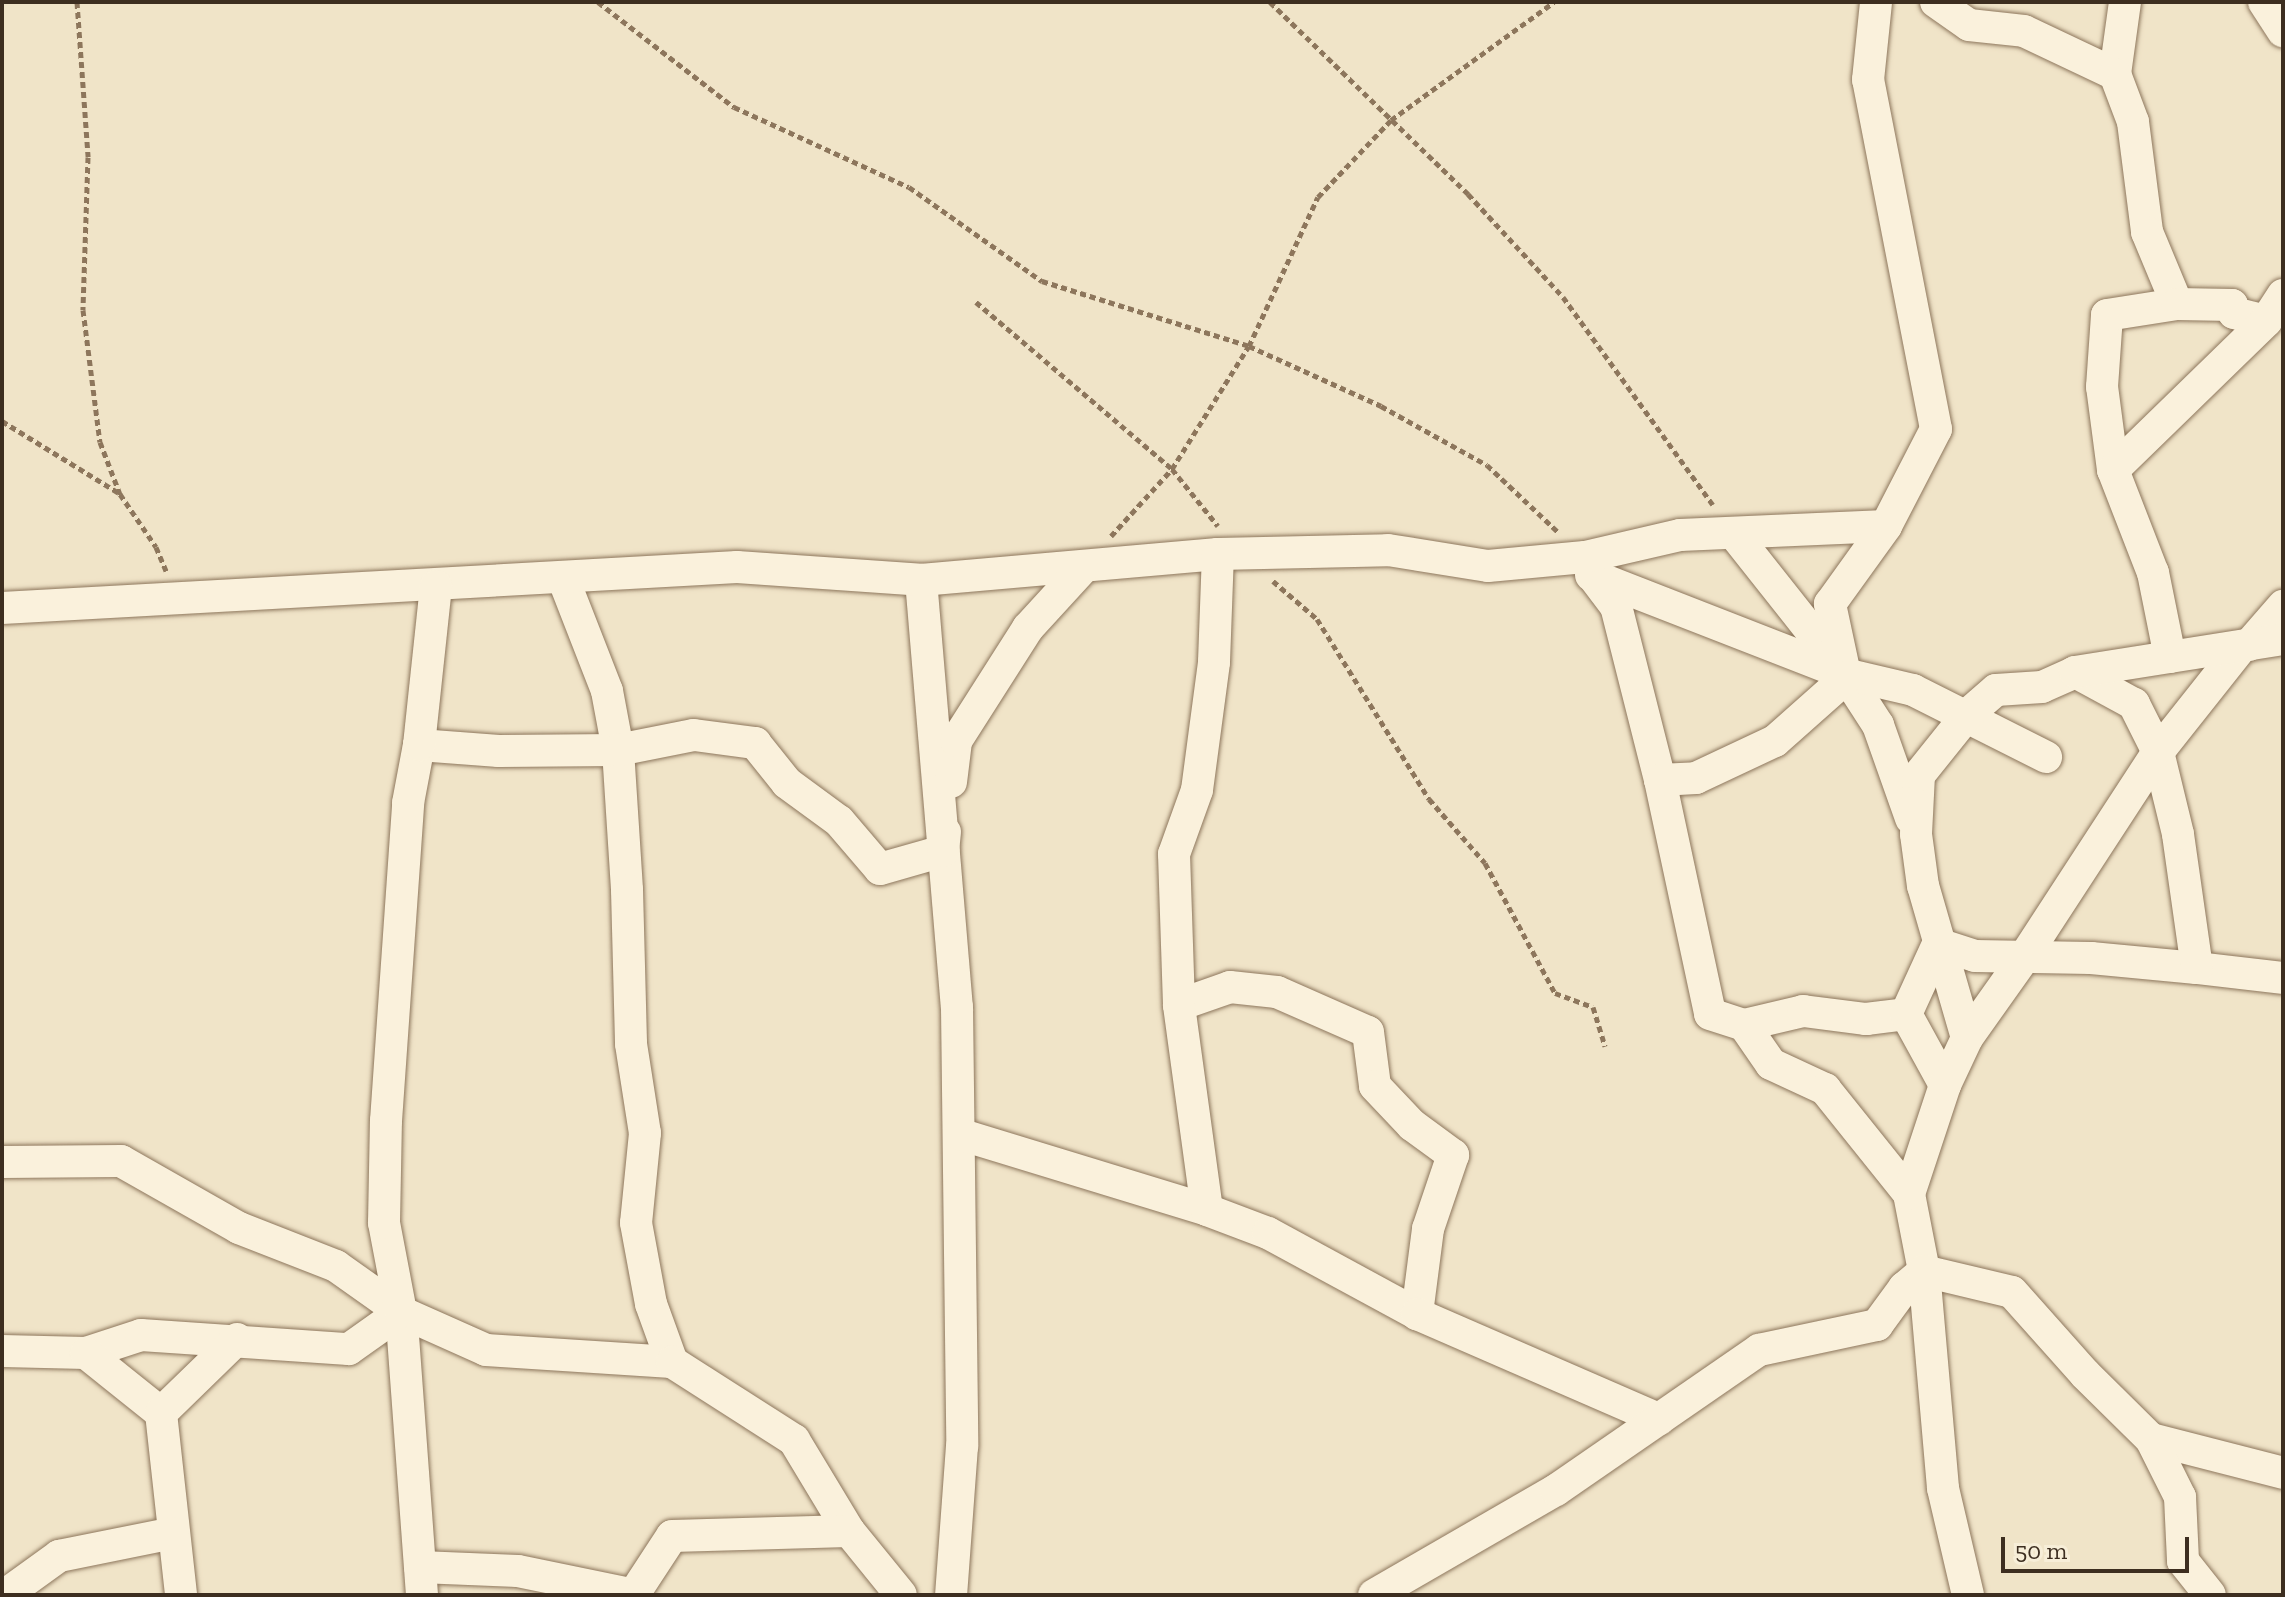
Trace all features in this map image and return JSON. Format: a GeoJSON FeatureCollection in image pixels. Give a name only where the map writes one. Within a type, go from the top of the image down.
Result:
{"type":"FeatureCollection","features":[{"type":"Feature","properties":{"kind":"street"},"geometry":{"type":"LineString","coordinates":[[1846,675],[1830,604],[1886,526],[1936,429],[1868,80],[1876,2]]}},
{"type":"Feature","properties":{"kind":"street"},"geometry":{"type":"LineString","coordinates":[[1936,2],[1969,25],[2024,31],[2115,74]]}},
{"type":"Feature","properties":{"kind":"street"},"geometry":{"type":"LineString","coordinates":[[2125,2],[2115,74],[2133,122],[2147,232],[2177,304]]}},
{"type":"Feature","properties":{"kind":"street"},"geometry":{"type":"LineString","coordinates":[[2264,2],[2283,31]]}},
{"type":"Feature","properties":{"kind":"street"},"geometry":{"type":"LineString","coordinates":[[2170,657],[2153,573],[2113,470],[2102,387],[2107,315],[2177,304],[2232,305],[2234,313],[2278,304]]}},
{"type":"Feature","properties":{"kind":"street"},"geometry":{"type":"LineString","coordinates":[[2113,470],[2278,304]]}},
{"type":"Feature","properties":{"kind":"street"},"geometry":{"type":"LineString","coordinates":[[2,608],[737,567],[921,580],[1230,554],[1388,550],[1488,566],[1589,566],[1680,535],[1735,535],[1886,526]]}},
{"type":"Feature","properties":{"kind":"street"},"geometry":{"type":"LineString","coordinates":[[1735,535],[1846,675],[1878,725],[1916,834]]}},
{"type":"Feature","properties":{"kind":"street"},"geometry":{"type":"LineString","coordinates":[[1207,1210],[1179,1005],[1174,854],[1197,790],[1230,554]]}},
{"type":"Feature","properties":{"kind":"street"},"geometry":{"type":"LineString","coordinates":[[1589,566],[1846,675],[1913,690],[2046,757]]}},
{"type":"Feature","properties":{"kind":"street"},"geometry":{"type":"LineString","coordinates":[[1589,566],[1616,606],[1660,780],[1710,1014],[1744,1025],[1803,1011],[1866,1019],[1906,1014]]}},
{"type":"Feature","properties":{"kind":"street"},"geometry":{"type":"LineString","coordinates":[[943,851],[956,741],[1028,628],[1083,568]]}},
{"type":"Feature","properties":{"kind":"street"},"geometry":{"type":"LineString","coordinates":[[563,578],[607,691],[618,750],[627,890],[631,1044],[645,1133],[636,1223],[651,1304],[672,1362]]}},
{"type":"Feature","properties":{"kind":"street"},"geometry":{"type":"LineString","coordinates":[[921,580],[957,1007],[962,1446],[951,1595]]}},
{"type":"Feature","properties":{"kind":"street"},"geometry":{"type":"LineString","coordinates":[[436,586],[419,745],[408,803],[386,1121],[384,1223],[401,1312],[421,1581],[518,1571],[634,1594],[672,1536],[849,1531]]}},
{"type":"Feature","properties":{"kind":"street"},"geometry":{"type":"LineString","coordinates":[[1909,1194],[1945,1085],[1967,1038],[2025,956],[2158,752],[2245,646],[2283,606]]}},
{"type":"Feature","properties":{"kind":"street"},"geometry":{"type":"LineString","coordinates":[[1913,690],[2042,687],[2075,672],[2283,639]]}},
{"type":"Feature","properties":{"kind":"street"},"geometry":{"type":"LineString","coordinates":[[2075,672],[2134,704],[2158,752],[2178,834],[2197,968]]}},
{"type":"Feature","properties":{"kind":"street"},"geometry":{"type":"LineString","coordinates":[[1660,780],[1696,778],[1775,741],[1846,675]]}},
{"type":"Feature","properties":{"kind":"street"},"geometry":{"type":"LineString","coordinates":[[1967,1038],[1923,886],[1916,834],[1919,775],[1967,715],[1996,690]]}},
{"type":"Feature","properties":{"kind":"street"},"geometry":{"type":"LineString","coordinates":[[419,745],[499,751],[618,750],[694,735],[755,743],[787,783],[839,821],[880,869],[943,851]]}},
{"type":"Feature","properties":{"kind":"street"},"geometry":{"type":"LineString","coordinates":[[1938,944],[1975,956],[2091,958],[2283,978]]}},
{"type":"Feature","properties":{"kind":"street"},"geometry":{"type":"LineString","coordinates":[[1906,1014],[1938,944]]}},
{"type":"Feature","properties":{"kind":"street"},"geometry":{"type":"LineString","coordinates":[[1179,1005],[1230,987],[1277,992],[1368,1032],[1375,1086],[1412,1125],[1453,1155],[1428,1229],[1417,1314]]}},
{"type":"Feature","properties":{"kind":"street"},"geometry":{"type":"LineString","coordinates":[[1906,1014],[1945,1085]]}},
{"type":"Feature","properties":{"kind":"street"},"geometry":{"type":"LineString","coordinates":[[1744,1025],[1771,1064],[1825,1089],[1909,1194],[1924,1271],[1943,1488],[1968,1595]]}},
{"type":"Feature","properties":{"kind":"street"},"geometry":{"type":"LineString","coordinates":[[959,1134],[1207,1210],[1268,1233],[1417,1314],[1659,1419]]}},
{"type":"Feature","properties":{"kind":"street"},"geometry":{"type":"LineString","coordinates":[[2,1162],[121,1161],[239,1228],[336,1266],[401,1312],[486,1350],[672,1362],[794,1440],[849,1531],[901,1595]]}},
{"type":"Feature","properties":{"kind":"street"},"geometry":{"type":"LineString","coordinates":[[1374,1595],[1556,1490],[1759,1350],[1877,1325],[1904,1288],[1924,1271]]}},
{"type":"Feature","properties":{"kind":"street"},"geometry":{"type":"LineString","coordinates":[[1924,1271],[2012,1292],[2085,1374],[2151,1439],[2180,1497],[2183,1561],[2210,1595]]}},
{"type":"Feature","properties":{"kind":"street"},"geometry":{"type":"LineString","coordinates":[[2,1351],[86,1353],[141,1335],[237,1339],[349,1349],[401,1312]]}},
{"type":"Feature","properties":{"kind":"street"},"geometry":{"type":"LineString","coordinates":[[161,1413],[237,1339]]}},
{"type":"Feature","properties":{"kind":"street"},"geometry":{"type":"LineString","coordinates":[[86,1353],[161,1413],[181,1595]]}},
{"type":"Feature","properties":{"kind":"street"},"geometry":{"type":"LineString","coordinates":[[2151,1439],[2283,1473]]}},
{"type":"Feature","properties":{"kind":"street"},"geometry":{"type":"LineString","coordinates":[[5,1595],[59,1556],[173,1533]]}},
{"type":"Feature","properties":{"kind":"path"},"geometry":{"type":"LineString","coordinates":[[77,2],[88,157],[83,310],[100,442],[120,494],[156,547],[176,597]]}},
{"type":"Feature","properties":{"kind":"path"},"geometry":{"type":"LineString","coordinates":[[598,2],[734,107],[909,187],[1042,281],[1249,346],[1381,406],[1487,465],[1589,566]]}},
{"type":"Feature","properties":{"kind":"path"},"geometry":{"type":"LineString","coordinates":[[1270,2],[1468,194],[1563,297],[1735,535]]}},
{"type":"Feature","properties":{"kind":"path"},"geometry":{"type":"LineString","coordinates":[[1083,568],[1172,469],[1249,346],[1318,197],[1391,120],[1554,2]]}},
{"type":"Feature","properties":{"kind":"path"},"geometry":{"type":"LineString","coordinates":[[976,302],[1172,469],[1230,554],[1317,619],[1429,799],[1485,863],[1555,993],[1593,1007],[1605,1046]]}},
{"type":"Feature","properties":{"kind":"path"},"geometry":{"type":"LineString","coordinates":[[2,421],[120,494]]}}]}
